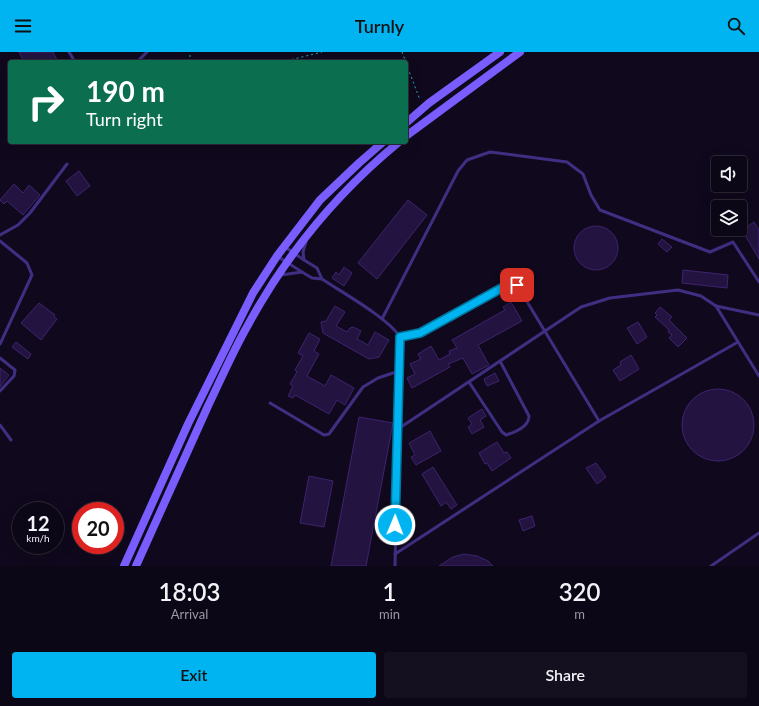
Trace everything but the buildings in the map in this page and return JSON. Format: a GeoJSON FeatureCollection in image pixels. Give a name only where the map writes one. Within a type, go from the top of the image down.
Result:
{"type":"FeatureCollection","features":[{"type":"Feature","properties":{"kind":"main road"},"geometry":{"type":"LineString","coordinates":[[408,121],[423,108],[500,52]]}},
{"type":"Feature","properties":{"kind":"main road"},"geometry":{"type":"LineString","coordinates":[[408,135],[520,52]]}},
{"type":"Feature","properties":{"kind":"main road"},"geometry":{"type":"LineString","coordinates":[[124,566],[188,424],[253,293],[277,256],[320,200],[358,163],[381,144]]}},
{"type":"Feature","properties":{"kind":"main road"},"geometry":{"type":"LineString","coordinates":[[136,566],[198,429],[248,325],[294,253],[327,212],[352,185],[397,144]]}},
{"type":"Feature","properties":{"kind":"main road"},"geometry":{"type":"LineString","coordinates":[[188,424],[198,429]]}},
{"type":"Feature","properties":{"kind":"lane"},"geometry":{"type":"LineString","coordinates":[[139,60],[147,52]]}},
{"type":"Feature","properties":{"kind":"lane"},"geometry":{"type":"LineString","coordinates":[[382,319],[458,171],[467,160],[490,152],[568,162],[584,174],[591,195],[600,210],[710,252],[734,242],[759,282]]}},
{"type":"Feature","properties":{"kind":"lane"},"geometry":{"type":"LineString","coordinates":[[0,235],[18,225],[30,213],[67,164]]}},
{"type":"Feature","properties":{"kind":"lane"},"geometry":{"type":"LineString","coordinates":[[304,260],[303,252],[310,233]]}},
{"type":"Feature","properties":{"kind":"lane"},"geometry":{"type":"LineString","coordinates":[[0,241],[27,263],[32,275],[0,344]]}},
{"type":"Feature","properties":{"kind":"lane"},"geometry":{"type":"LineString","coordinates":[[285,247],[317,268],[322,279]]}},
{"type":"Feature","properties":{"kind":"lane"},"geometry":{"type":"LineString","coordinates":[[277,256],[312,278],[322,279],[382,319],[397,332],[400,337],[395,566]]}},
{"type":"Feature","properties":{"kind":"lane"},"geometry":{"type":"LineString","coordinates":[[279,275],[302,272]]}},
{"type":"Feature","properties":{"kind":"lane"},"geometry":{"type":"LineString","coordinates":[[400,337],[420,333],[509,284],[517,285],[599,421]]}},
{"type":"Feature","properties":{"kind":"lane"},"geometry":{"type":"LineString","coordinates":[[398,429],[581,307],[610,298],[678,290],[700,296],[716,306],[759,314]]}},
{"type":"Feature","properties":{"kind":"lane"},"geometry":{"type":"LineString","coordinates":[[716,306],[759,376]]}},
{"type":"Feature","properties":{"kind":"lane"},"geometry":{"type":"LineString","coordinates":[[395,554],[599,421],[738,342]]}},
{"type":"Feature","properties":{"kind":"lane"},"geometry":{"type":"LineString","coordinates":[[0,358],[15,370],[14,376],[0,391]]}},
{"type":"Feature","properties":{"kind":"lane"},"geometry":{"type":"LineString","coordinates":[[469,382],[502,432],[506,434],[526,426],[529,421],[529,416],[500,361]]}},
{"type":"Feature","properties":{"kind":"lane"},"geometry":{"type":"LineString","coordinates":[[270,403],[324,435],[329,434],[363,387],[378,378],[399,371]]}},
{"type":"Feature","properties":{"kind":"lane"},"geometry":{"type":"LineString","coordinates":[[0,425],[11,440]]}},
{"type":"Feature","properties":{"kind":"lane"},"geometry":{"type":"LineString","coordinates":[[711,566],[759,533]]}},
{"type":"Feature","properties":{"kind":"path"},"geometry":{"type":"LineString","coordinates":[[290,60],[322,52]]}},
{"type":"Feature","properties":{"kind":"path"},"geometry":{"type":"LineString","coordinates":[[408,67],[423,108]]}},
{"type":"Feature","properties":{"kind":"route"},"geometry":{"type":"LineString","coordinates":[[395,525],[400,337],[420,333],[509,284],[517,285]]}}]}
